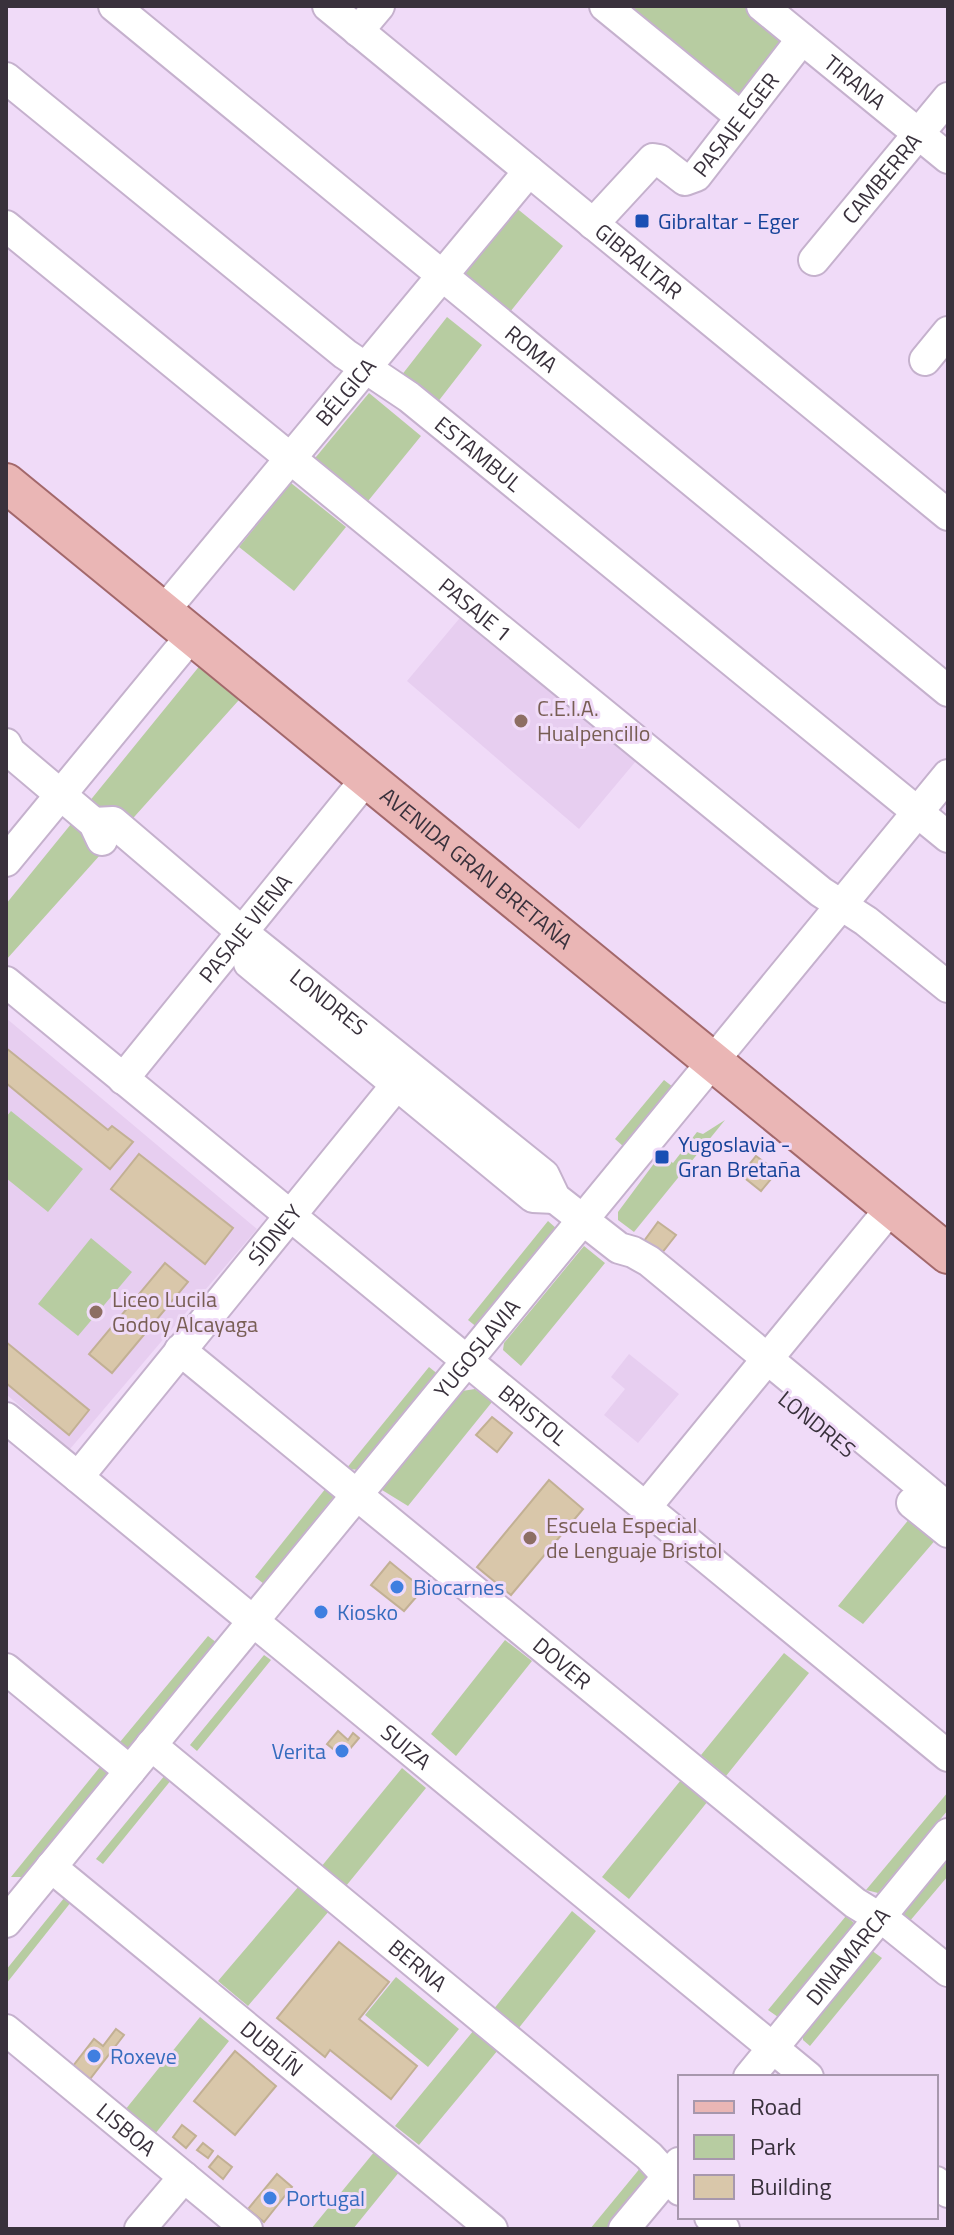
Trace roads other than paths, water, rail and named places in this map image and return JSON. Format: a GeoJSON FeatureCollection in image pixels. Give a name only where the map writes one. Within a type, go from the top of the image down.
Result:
{"type":"FeatureCollection","features":[{"type":"Feature","properties":{"kind":"main road","name":"AVENIDA GRAN BRETAÑA"},"geometry":{"type":"LineString","coordinates":[[6,483],[948,1254]]}},
{"type":"Feature","properties":{"kind":"street","name":"ROMA"},"geometry":{"type":"LineString","coordinates":[[114,6],[948,691]]}},
{"type":"Feature","properties":{"kind":"street","name":"GIBRALTAR"},"geometry":{"type":"LineString","coordinates":[[328,6],[948,515]]}},
{"type":"Feature","properties":{"kind":"street"},"geometry":{"type":"LineString","coordinates":[[358,31],[379,6]]}},
{"type":"Feature","properties":{"kind":"street"},"geometry":{"type":"LineString","coordinates":[[605,6],[741,117]]}},
{"type":"Feature","properties":{"kind":"street","name":"TIRANA"},"geometry":{"type":"LineString","coordinates":[[762,6],[948,158]]}},
{"type":"Feature","properties":{"kind":"street","name":"PASAJE EGER"},"geometry":{"type":"LineString","coordinates":[[593,224],[653,159],[659,160],[685,180],[696,176],[802,39]]}},
{"type":"Feature","properties":{"kind":"street","name":"ESTAMBUL"},"geometry":{"type":"LineString","coordinates":[[6,78],[333,344],[420,405],[948,837]]}},
{"type":"Feature","properties":{"kind":"street","name":"CAMBERRA"},"geometry":{"type":"LineString","coordinates":[[814,260],[948,98]]}},
{"type":"Feature","properties":{"kind":"street","name":"BÉLGICA"},"geometry":{"type":"LineString","coordinates":[[6,861],[60,795],[290,459],[529,171]]}},
{"type":"Feature","properties":{"kind":"street","name":"PASAJE 1"},"geometry":{"type":"LineString","coordinates":[[6,226],[821,892],[866,921],[948,987]]}},
{"type":"Feature","properties":{"kind":"street"},"geometry":{"type":"LineString","coordinates":[[925,360],[948,332]]}},
{"type":"Feature","properties":{"kind":"street","name":"LONDRES"},"geometry":{"type":"LineString","coordinates":[[7,749],[94,823],[113,822],[236,940],[403,1076],[544,1175],[555,1198],[619,1248],[649,1261],[761,1366],[948,1532]]}},
{"type":"Feature","properties":{"kind":"street","name":"YUGOSLAVIA"},"geometry":{"type":"LineString","coordinates":[[11,1905],[51,1867],[948,775]]}},
{"type":"Feature","properties":{"kind":"street","name":"PASAJE VIENA"},"geometry":{"type":"LineString","coordinates":[[123,1079],[367,778]]}},
{"type":"Feature","properties":{"kind":"street","name":"BRISTOL"},"geometry":{"type":"LineString","coordinates":[[6,982],[948,1756]]}},
{"type":"Feature","properties":{"kind":"street","name":"SÍDNEY"},"geometry":{"type":"LineString","coordinates":[[78,1477],[403,1076]]}},
{"type":"Feature","properties":{"kind":"street"},"geometry":{"type":"LineString","coordinates":[[645,1508],[891,1208]]}},
{"type":"Feature","properties":{"kind":"street","name":"DOVER"},"geometry":{"type":"LineString","coordinates":[[180,1350],[855,1903],[880,1918],[948,1971]]}},
{"type":"Feature","properties":{"kind":"street","name":"LONDRES"},"geometry":{"type":"LineString","coordinates":[[761,1366],[948,1508]]}},
{"type":"Feature","properties":{"kind":"street","name":"SUIZA"},"geometry":{"type":"LineString","coordinates":[[6,1418],[806,2075]]}},
{"type":"Feature","properties":{"kind":"street"},"geometry":{"type":"LineString","coordinates":[[6,1669],[130,1771]]}},
{"type":"Feature","properties":{"kind":"street","name":"BERNA"},"geometry":{"type":"LineString","coordinates":[[151,1745],[676,2176]]}},
{"type":"Feature","properties":{"kind":"street","name":"DINAMARCA"},"geometry":{"type":"LineString","coordinates":[[751,2075],[948,1834]]}},
{"type":"Feature","properties":{"kind":"street","name":"DUBLÍN"},"geometry":{"type":"LineString","coordinates":[[51,1867],[492,2229]]}},
{"type":"Feature","properties":{"kind":"street","name":"LISBOA"},"geometry":{"type":"LineString","coordinates":[[6,2030],[247,2229]]}},
{"type":"Feature","properties":{"kind":"street"},"geometry":{"type":"LineString","coordinates":[[624,2229],[676,2176]]}},
{"type":"Feature","properties":{"kind":"street"},"geometry":{"type":"LineString","coordinates":[[140,2229],[184,2177]]}},
{"type":"Feature","properties":{"kind":"place","name":"Gibraltar - Eger"},"geometry":{"type":"Point","coordinates":[642,221]}},
{"type":"Feature","properties":{"kind":"place","name":"C.E.I.A. Hualpencillo"},"geometry":{"type":"Point","coordinates":[521,721]}},
{"type":"Feature","properties":{"kind":"place","name":"Yugoslavia - Gran Bretaña"},"geometry":{"type":"Point","coordinates":[662,1157]}},
{"type":"Feature","properties":{"kind":"place","name":"Liceo Lucila Godoy Alcayaga"},"geometry":{"type":"Point","coordinates":[96,1312]}},
{"type":"Feature","properties":{"kind":"place","name":"Escuela Especial de Lenguaje Bristol"},"geometry":{"type":"Point","coordinates":[530,1538]}},
{"type":"Feature","properties":{"kind":"place","name":"Biocarnes"},"geometry":{"type":"Point","coordinates":[397,1587]}},
{"type":"Feature","properties":{"kind":"place","name":"Kiosko"},"geometry":{"type":"Point","coordinates":[321,1612]}},
{"type":"Feature","properties":{"kind":"place","name":"Verita"},"geometry":{"type":"Point","coordinates":[342,1751]}},
{"type":"Feature","properties":{"kind":"place","name":"Roxeve"},"geometry":{"type":"Point","coordinates":[94,2056]}},
{"type":"Feature","properties":{"kind":"place","name":"Portugal"},"geometry":{"type":"Point","coordinates":[270,2198]}}]}
